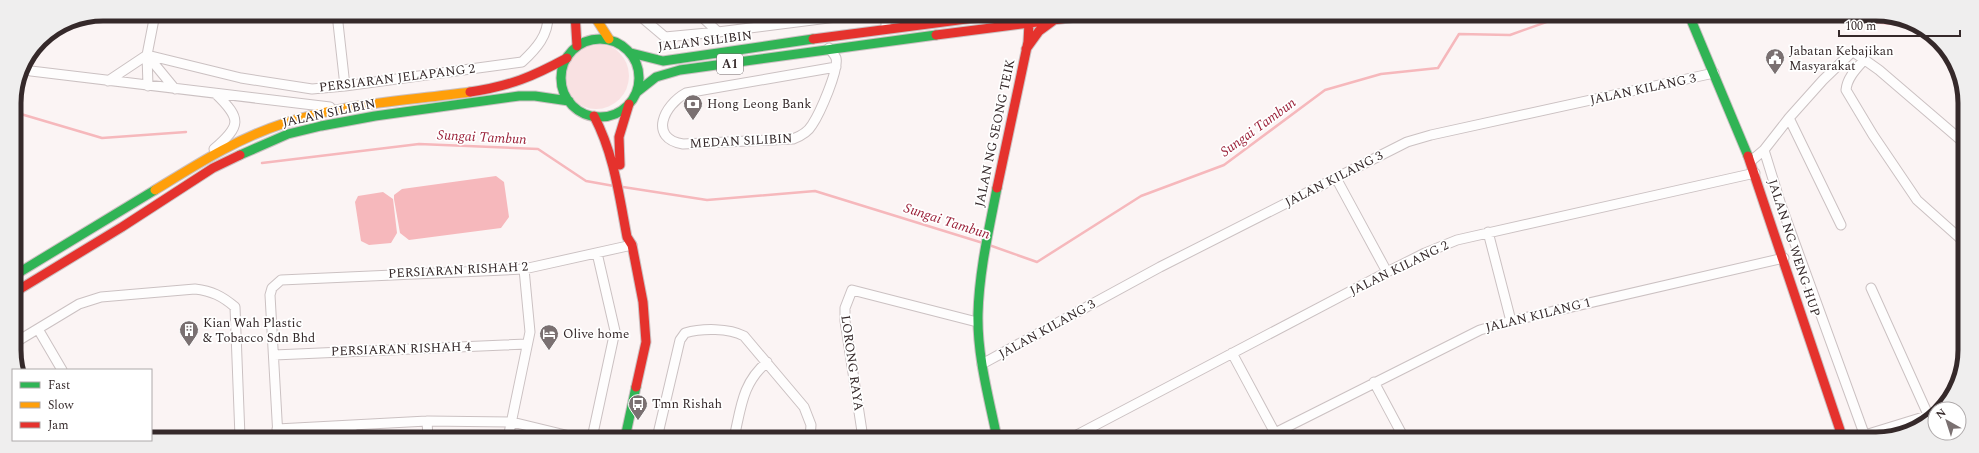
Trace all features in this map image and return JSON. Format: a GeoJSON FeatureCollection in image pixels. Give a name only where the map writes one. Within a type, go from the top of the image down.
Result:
{"type":"FeatureCollection","features":[{"type":"Feature","properties":{"kind":"main road"},"geometry":{"type":"LineString","coordinates":[[575,21],[577,46]]}},
{"type":"Feature","properties":{"kind":"main road"},"geometry":{"type":"LineString","coordinates":[[597,21],[609,40]]}},
{"type":"Feature","properties":{"kind":"main road","name":"JALAN SILIBIN"},"geometry":{"type":"LineString","coordinates":[[631,54],[650,60],[663,61],[886,28],[946,21]]}},
{"type":"Feature","properties":{"kind":"main road","name":"JALAN SILIBIN"},"geometry":{"type":"LineString","coordinates":[[637,92],[656,77],[667,72],[837,47],[1043,21]]}},
{"type":"Feature","properties":{"kind":"main road"},"geometry":{"type":"LineString","coordinates":[[1004,26],[1018,32],[1026,49],[1039,31],[1054,21]]}},
{"type":"Feature","properties":{"kind":"main road","name":"JALAN NG WENG HUP"},"geometry":{"type":"LineString","coordinates":[[1692,21],[1697,30]]}},
{"type":"Feature","properties":{"kind":"main road","name":"JALAN NG WENG HUP"},"geometry":{"type":"LineString","coordinates":[[1694,21],[1708,63],[1714,71],[1751,161],[1841,432]]}},
{"type":"Feature","properties":{"kind":"main road","name":"JALAN NG SEONG TEIK"},"geometry":{"type":"LineString","coordinates":[[996,432],[982,364],[977,322],[983,261],[1004,147],[1026,49],[1029,23]]}},
{"type":"Feature","properties":{"kind":"main road"},"geometry":{"type":"LineString","coordinates":[[886,28],[893,36],[905,38]]}},
{"type":"Feature","properties":{"kind":"main road"},"geometry":{"type":"LineString","coordinates":[[814,39],[837,47],[851,41],[877,38],[884,34],[886,28]]}},
{"type":"Feature","properties":{"kind":"main road","name":"A1"},"geometry":{"type":"LineString","coordinates":[[569,101],[563,90],[561,82],[562,69],[566,58],[577,46],[592,39],[609,40],[622,45],[631,54],[639,72],[637,92],[629,104],[622,110],[610,115],[594,116]]}},
{"type":"Feature","properties":{"kind":"main road","name":"JALAN SILIBIN"},"geometry":{"type":"LineString","coordinates":[[21,272],[204,160],[243,140],[292,120],[351,108],[509,85],[526,80],[566,58]]}},
{"type":"Feature","properties":{"kind":"main road","name":"JALAN SILIBIN"},"geometry":{"type":"LineString","coordinates":[[21,288],[94,245],[213,168],[234,156],[288,134],[320,126],[375,116],[507,98],[535,96],[569,101]]}},
{"type":"Feature","properties":{"kind":"main road"},"geometry":{"type":"LineString","coordinates":[[569,101],[580,111],[594,116],[604,134],[615,160],[623,200],[627,237],[632,245],[643,302],[646,342],[626,432]]}},
{"type":"Feature","properties":{"kind":"main road"},"geometry":{"type":"LineString","coordinates":[[615,160],[619,137],[629,104]]}},
{"type":"Feature","properties":{"kind":"main road"},"geometry":{"type":"LineString","coordinates":[[21,280],[24,280],[64,255],[94,245]]}},
{"type":"Feature","properties":{"kind":"main road"},"geometry":{"type":"LineString","coordinates":[[21,262],[53,253]]}},
{"type":"Feature","properties":{"kind":"street"},"geometry":{"type":"LineString","coordinates":[[148,86],[148,55],[154,21]]}},
{"type":"Feature","properties":{"kind":"street"},"geometry":{"type":"LineString","coordinates":[[337,21],[345,86]]}},
{"type":"Feature","properties":{"kind":"street","name":"PERSIARAN JELAPANG 2"},"geometry":{"type":"LineString","coordinates":[[148,55],[241,78],[312,88],[345,86],[522,62],[539,45],[548,21]]}},
{"type":"Feature","properties":{"kind":"street","name":"JALAN SILIBIN"},"geometry":{"type":"LineString","coordinates":[[647,21],[665,36],[718,32],[805,21]]}},
{"type":"Feature","properties":{"kind":"street"},"geometry":{"type":"LineString","coordinates":[[706,21],[718,32]]}},
{"type":"Feature","properties":{"kind":"street"},"geometry":{"type":"LineString","coordinates":[[886,21],[886,28]]}},
{"type":"Feature","properties":{"kind":"street","name":"MEDAN SILIBIN"},"geometry":{"type":"LineString","coordinates":[[836,62],[686,93],[676,99],[668,108],[663,120],[663,130],[668,138],[674,142],[683,144],[793,139],[800,137],[812,124],[834,78],[836,62],[837,47]]}},
{"type":"Feature","properties":{"kind":"street"},"geometry":{"type":"LineString","coordinates":[[1751,161],[1764,150],[1789,118],[1848,55],[1855,53],[1878,70],[1958,138]]}},
{"type":"Feature","properties":{"kind":"street"},"geometry":{"type":"LineString","coordinates":[[108,81],[148,55]]}},
{"type":"Feature","properties":{"kind":"street"},"geometry":{"type":"LineString","coordinates":[[148,55],[175,89]]}},
{"type":"Feature","properties":{"kind":"street"},"geometry":{"type":"LineString","coordinates":[[1864,60],[1854,71],[1846,84],[1846,90],[1873,135],[1917,200],[1958,237]]}},
{"type":"Feature","properties":{"kind":"street","name":"JALAN SILIBIN"},"geometry":{"type":"LineString","coordinates":[[28,70],[310,106],[351,108]]}},
{"type":"Feature","properties":{"kind":"street","name":"JALAN KILANG 3"},"geometry":{"type":"LineString","coordinates":[[982,364],[1160,267],[1393,149],[1431,135],[1714,71]]}},
{"type":"Feature","properties":{"kind":"street"},"geometry":{"type":"LineString","coordinates":[[204,160],[210,152],[228,137],[234,128],[235,120],[232,112],[216,94]]}},
{"type":"Feature","properties":{"kind":"street"},"geometry":{"type":"LineString","coordinates":[[1789,118],[1841,225]]}},
{"type":"Feature","properties":{"kind":"street"},"geometry":{"type":"LineString","coordinates":[[1764,150],[1784,212],[1863,432]]}},
{"type":"Feature","properties":{"kind":"street","name":"JALAN KILANG 2"},"geometry":{"type":"LineString","coordinates":[[1082,432],[1424,253],[1457,240],[1755,173]]}},
{"type":"Feature","properties":{"kind":"street"},"geometry":{"type":"LineString","coordinates":[[1336,178],[1387,272]]}},
{"type":"Feature","properties":{"kind":"street"},"geometry":{"type":"LineString","coordinates":[[1488,232],[1512,321]]}},
{"type":"Feature","properties":{"kind":"street","name":"PERSIARAN RISHAH 2"},"geometry":{"type":"LineString","coordinates":[[274,355],[270,295],[272,288],[281,280],[524,269],[632,245]]}},
{"type":"Feature","properties":{"kind":"street"},"geometry":{"type":"LineString","coordinates":[[593,432],[615,331],[597,252]]}},
{"type":"Feature","properties":{"kind":"street","name":"JALAN KILANG 1"},"geometry":{"type":"LineString","coordinates":[[1277,432],[1462,338],[1486,328],[1784,258]]}},
{"type":"Feature","properties":{"kind":"street"},"geometry":{"type":"LineString","coordinates":[[510,432],[531,322],[524,269]]}},
{"type":"Feature","properties":{"kind":"street"},"geometry":{"type":"LineString","coordinates":[[1871,288],[1927,410]]}},
{"type":"Feature","properties":{"kind":"street"},"geometry":{"type":"LineString","coordinates":[[21,339],[79,304],[102,297],[195,289],[210,291],[223,297],[235,307],[240,432]]}},
{"type":"Feature","properties":{"kind":"street","name":"LORONG RAYA"},"geometry":{"type":"LineString","coordinates":[[862,432],[845,321],[845,308],[852,290],[977,322]]}},
{"type":"Feature","properties":{"kind":"street"},"geometry":{"type":"LineString","coordinates":[[38,329],[61,369]]}},
{"type":"Feature","properties":{"kind":"street"},"geometry":{"type":"LineString","coordinates":[[658,432],[680,340],[685,332],[693,330],[737,332],[744,336],[804,407],[811,425],[810,432]]}},
{"type":"Feature","properties":{"kind":"street","name":"PERSIARAN RISHAH 4"},"geometry":{"type":"LineString","coordinates":[[274,355],[527,344]]}},
{"type":"Feature","properties":{"kind":"street"},"geometry":{"type":"LineString","coordinates":[[1232,353],[1274,432]]}},
{"type":"Feature","properties":{"kind":"street"},"geometry":{"type":"LineString","coordinates":[[274,355],[277,432]]}},
{"type":"Feature","properties":{"kind":"street"},"geometry":{"type":"LineString","coordinates":[[736,432],[748,383],[757,370],[767,362]]}},
{"type":"Feature","properties":{"kind":"street"},"geometry":{"type":"LineString","coordinates":[[1374,382],[1401,432]]}},
{"type":"Feature","properties":{"kind":"street"},"geometry":{"type":"LineString","coordinates":[[1882,432],[1917,421]]}},
{"type":"Feature","properties":{"kind":"street"},"geometry":{"type":"LineString","coordinates":[[427,422],[428,432]]}},
{"type":"Feature","properties":{"kind":"street"},"geometry":{"type":"LineString","coordinates":[[286,432],[352,425],[427,422],[512,422],[553,432]]}},
{"type":"Feature","properties":{"kind":"street"},"geometry":{"type":"LineString","coordinates":[[352,425],[352,432]]}},
{"type":"Feature","properties":{"kind":"shaded area"},"geometry":{"type":"Polygon","coordinates":[[[589,43],[603,43],[615,48],[624,57],[629,69],[627,89],[620,100],[603,109],[589,109],[577,104],[568,95],[563,83],[563,69],[568,57],[577,48],[589,43]]]}},
{"type":"Feature","properties":{"kind":"shaded area"},"geometry":{"type":"Polygon","coordinates":[[[496,176],[504,182],[509,217],[501,228],[409,240],[400,233],[394,195],[402,189],[496,176]]]}},
{"type":"Feature","properties":{"kind":"shaded area"},"geometry":{"type":"Polygon","coordinates":[[[383,192],[393,199],[397,233],[391,243],[369,245],[361,241],[355,202],[358,196],[383,192]]]}},
{"type":"Feature","properties":{"kind":"waterway","name":"Sungai Tambun"},"geometry":{"type":"LineString","coordinates":[[989,245],[1037,262],[1141,196],[1224,165],[1325,90],[1381,74],[1438,68],[1459,34],[1510,35],[1549,21]]}},
{"type":"Feature","properties":{"kind":"waterway","name":"Sungai Tambun"},"geometry":{"type":"LineString","coordinates":[[1864,21],[1902,25]]}},
{"type":"Feature","properties":{"kind":"waterway","name":"Sungai Tambun"},"geometry":{"type":"LineString","coordinates":[[21,114],[102,138],[186,132]]}},
{"type":"Feature","properties":{"kind":"waterway","name":"Sungai Tambun"},"geometry":{"type":"LineString","coordinates":[[262,163],[419,144],[538,149],[586,181],[614,186]]}},
{"type":"Feature","properties":{"kind":"waterway","name":"Sungai Tambun"},"geometry":{"type":"LineString","coordinates":[[623,187],[707,200],[815,191],[983,243]]}},
{"type":"Feature","properties":{"kind":"traffic: fast"},"geometry":{"type":"LineString","coordinates":[[1692,21],[1748,156]]}},
{"type":"Feature","properties":{"kind":"traffic: fast"},"geometry":{"type":"LineString","coordinates":[[637,92],[656,77],[680,70],[936,35]]}},
{"type":"Feature","properties":{"kind":"traffic: fast"},"geometry":{"type":"LineString","coordinates":[[600,39],[615,42],[628,50],[636,63],[639,78],[636,93],[628,106],[615,114],[600,117],[585,114],[572,106],[564,93],[561,78],[564,63],[572,50],[585,42],[600,39]]}},
{"type":"Feature","properties":{"kind":"traffic: fast"},"geometry":{"type":"LineString","coordinates":[[631,53],[663,61],[813,39]]}},
{"type":"Feature","properties":{"kind":"traffic: fast"},"geometry":{"type":"LineString","coordinates":[[240,155],[288,134],[375,116],[519,96],[535,96],[569,101]]}},
{"type":"Feature","properties":{"kind":"traffic: fast"},"geometry":{"type":"LineString","coordinates":[[996,432],[981,361],[978,314],[982,266],[997,188]]}},
{"type":"Feature","properties":{"kind":"traffic: fast"},"geometry":{"type":"LineString","coordinates":[[21,271],[155,190]]}},
{"type":"Feature","properties":{"kind":"traffic: fast"},"geometry":{"type":"LineString","coordinates":[[626,432],[636,387]]}},
{"type":"Feature","properties":{"kind":"traffic: slow"},"geometry":{"type":"LineString","coordinates":[[597,21],[609,39]]}},
{"type":"Feature","properties":{"kind":"traffic: slow"},"geometry":{"type":"LineString","coordinates":[[155,190],[232,145],[282,124],[328,111],[351,107],[470,92]]}},
{"type":"Feature","properties":{"kind":"traffic: jam"},"geometry":{"type":"LineString","coordinates":[[575,21],[577,46]]}},
{"type":"Feature","properties":{"kind":"traffic: jam"},"geometry":{"type":"LineString","coordinates":[[813,39],[951,21]]}},
{"type":"Feature","properties":{"kind":"traffic: jam"},"geometry":{"type":"LineString","coordinates":[[936,35],[1045,21]]}},
{"type":"Feature","properties":{"kind":"traffic: jam"},"geometry":{"type":"LineString","coordinates":[[1026,49],[1039,31],[1053,21]]}},
{"type":"Feature","properties":{"kind":"traffic: jam"},"geometry":{"type":"LineString","coordinates":[[997,188],[1028,42],[1029,23]]}},
{"type":"Feature","properties":{"kind":"traffic: jam"},"geometry":{"type":"LineString","coordinates":[[470,92],[509,84],[567,58]]}},
{"type":"Feature","properties":{"kind":"traffic: jam"},"geometry":{"type":"LineString","coordinates":[[620,165],[619,137],[629,104]]}},
{"type":"Feature","properties":{"kind":"traffic: jam"},"geometry":{"type":"LineString","coordinates":[[594,116],[601,130],[611,160],[627,237],[632,245],[643,302],[646,342],[636,387]]}},
{"type":"Feature","properties":{"kind":"traffic: jam"},"geometry":{"type":"LineString","coordinates":[[21,288],[122,227],[213,168],[240,155]]}},
{"type":"Feature","properties":{"kind":"traffic: jam"},"geometry":{"type":"LineString","coordinates":[[1748,156],[1841,432]]}},
{"type":"Feature","properties":{"kind":"place","name":"Jabatan Kebajikan Masyarakat"},"geometry":{"type":"Point","coordinates":[1775,75]}},
{"type":"Feature","properties":{"kind":"place","name":"Hong Leong Bank"},"geometry":{"type":"Point","coordinates":[693,121]}},
{"type":"Feature","properties":{"kind":"place","name":"Kian Wah Plastic & Tobacco Sdn Bhd"},"geometry":{"type":"Point","coordinates":[189,347]}},
{"type":"Feature","properties":{"kind":"place","name":"Olive home"},"geometry":{"type":"Point","coordinates":[549,351]}},
{"type":"Feature","properties":{"kind":"place","name":"Tmn Rishah"},"geometry":{"type":"Point","coordinates":[638,421]}}]}
